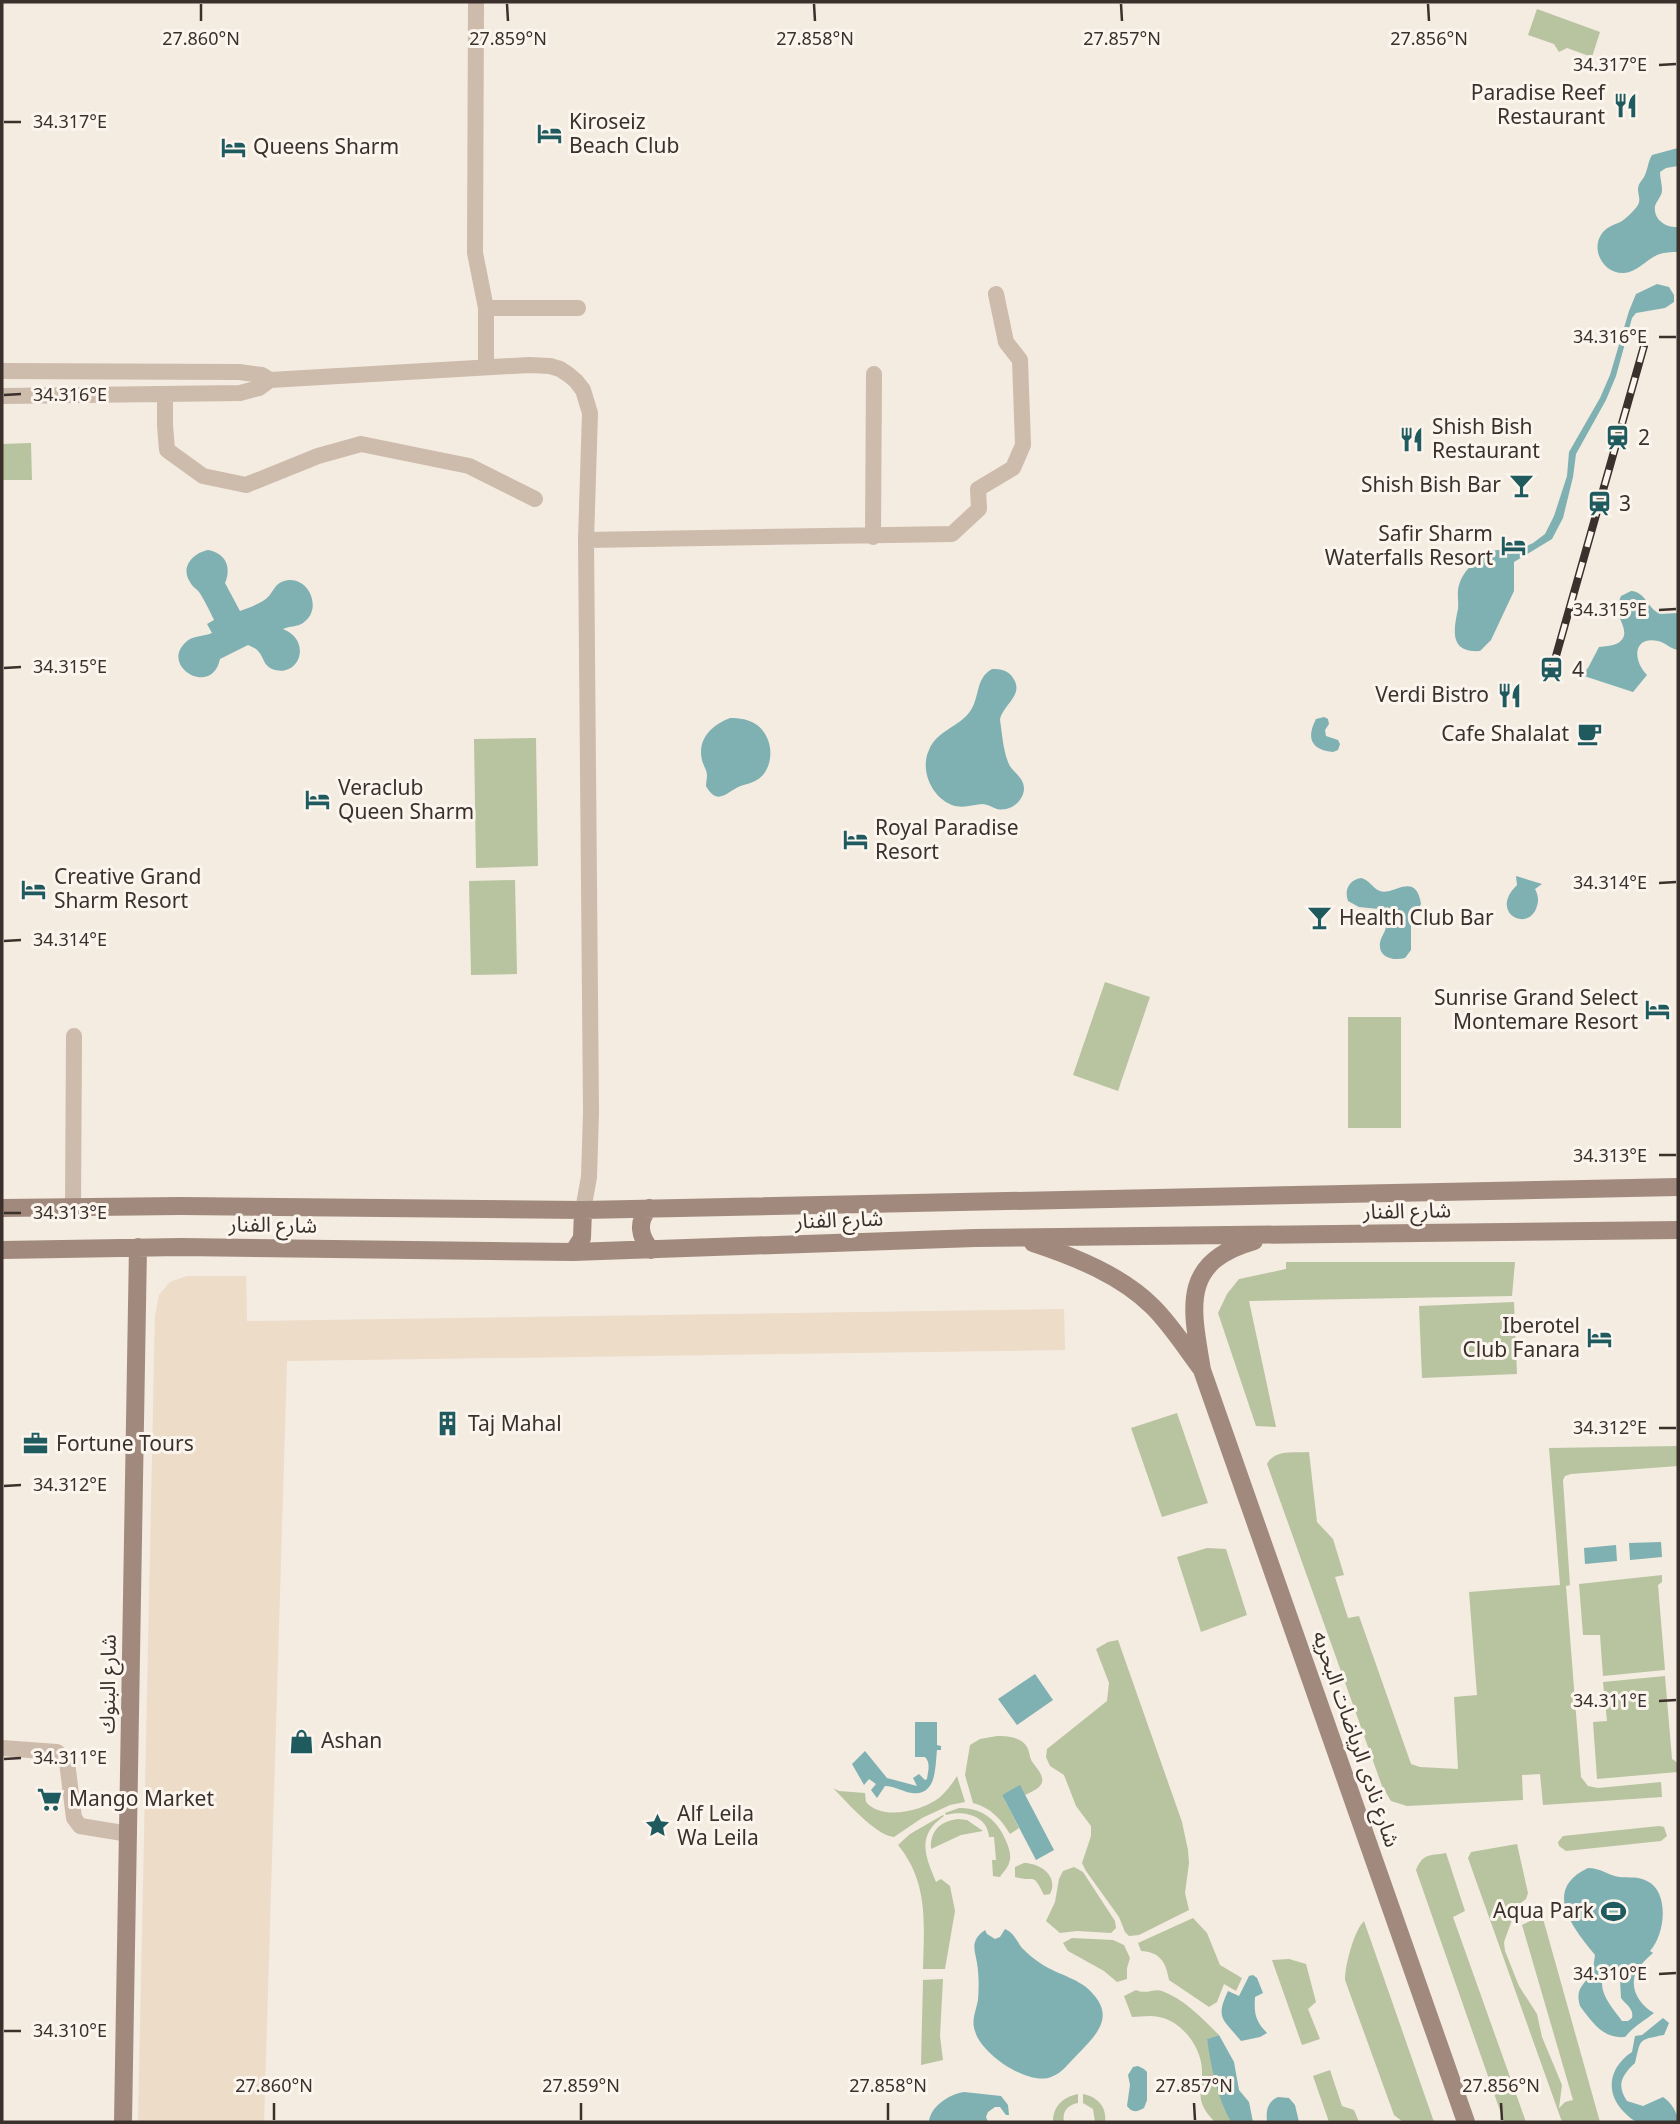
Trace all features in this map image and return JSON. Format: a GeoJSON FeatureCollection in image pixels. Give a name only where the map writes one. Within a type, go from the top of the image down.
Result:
{"type":"FeatureCollection","features":[{"type":"Feature","properties":{"kind":"main road","name":"شارع الفنار"},"geometry":{"type":"LineString","coordinates":[[2,1208],[180,1206],[583,1210],[1678,1187]]}},
{"type":"Feature","properties":{"kind":"main road"},"geometry":{"type":"LineString","coordinates":[[649,1208],[644,1214],[640,1229],[651,1250]]}},
{"type":"Feature","properties":{"kind":"main road"},"geometry":{"type":"LineString","coordinates":[[573,1252],[582,1238],[583,1210]]}},
{"type":"Feature","properties":{"kind":"main road","name":"شارع الفنار"},"geometry":{"type":"LineString","coordinates":[[2,1250],[138,1247],[573,1252],[975,1238],[1678,1230]]}},
{"type":"Feature","properties":{"kind":"main road","name":"شارع نادى الرياضات البحريه"},"geometry":{"type":"LineString","coordinates":[[1271,1236],[1228,1251],[1200,1278],[1193,1301],[1202,1370],[1466,2122]]}},
{"type":"Feature","properties":{"kind":"main road","name":"شارع نادى الرياضات البحريه"},"geometry":{"type":"LineString","coordinates":[[1018,1239],[1058,1251],[1130,1287],[1159,1314],[1202,1370]]}},
{"type":"Feature","properties":{"kind":"main road","name":"شارع البنوك"},"geometry":{"type":"LineString","coordinates":[[123,2122],[138,1247]]}},
{"type":"Feature","properties":{"kind":"street"},"geometry":{"type":"LineString","coordinates":[[476,2],[475,253],[486,308],[486,366]]}},
{"type":"Feature","properties":{"kind":"street"},"geometry":{"type":"LineString","coordinates":[[586,540],[952,534],[979,509],[978,489],[1013,468],[1023,444],[1020,360],[1006,342],[996,294]]}},
{"type":"Feature","properties":{"kind":"street"},"geometry":{"type":"LineString","coordinates":[[486,308],[578,308]]}},
{"type":"Feature","properties":{"kind":"street"},"geometry":{"type":"LineString","coordinates":[[2,396],[240,393],[259,388],[270,380],[486,366],[550,366],[569,374],[583,390],[590,412],[586,540],[591,1124],[589,1177],[583,1210]]}},
{"type":"Feature","properties":{"kind":"street"},"geometry":{"type":"LineString","coordinates":[[2,371],[239,372],[262,375],[270,380]]}},
{"type":"Feature","properties":{"kind":"street"},"geometry":{"type":"LineString","coordinates":[[873,537],[874,374]]}},
{"type":"Feature","properties":{"kind":"street"},"geometry":{"type":"LineString","coordinates":[[165,394],[167,450],[203,476],[246,485],[318,456],[361,444],[469,466],[535,499]]}},
{"type":"Feature","properties":{"kind":"street"},"geometry":{"type":"LineString","coordinates":[[73,1207],[74,1036]]}},
{"type":"Feature","properties":{"kind":"street"},"geometry":{"type":"LineString","coordinates":[[2,1748],[57,1752],[63,1756],[67,1762],[74,1818],[80,1826],[129,1835]]}},
{"type":"Feature","properties":{"kind":"green space"},"geometry":{"type":"Polygon","coordinates":[[[1537,9],[1600,32],[1592,57],[1567,48],[1559,52],[1554,44],[1528,35],[1537,9]]]}},
{"type":"Feature","properties":{"kind":"green space"},"geometry":{"type":"Polygon","coordinates":[[[31,443],[32,480],[2,480],[2,444],[31,443]]]}},
{"type":"Feature","properties":{"kind":"green space"},"geometry":{"type":"Polygon","coordinates":[[[536,738],[538,866],[476,868],[474,739],[536,738]]]}},
{"type":"Feature","properties":{"kind":"green space"},"geometry":{"type":"Polygon","coordinates":[[[515,880],[517,974],[471,975],[469,881],[515,880]]]}},
{"type":"Feature","properties":{"kind":"green space"},"geometry":{"type":"Polygon","coordinates":[[[1105,982],[1150,997],[1118,1091],[1073,1075],[1105,982]]]}},
{"type":"Feature","properties":{"kind":"green space"},"geometry":{"type":"Polygon","coordinates":[[[1348,1017],[1401,1017],[1401,1128],[1348,1128],[1348,1017]]]}},
{"type":"Feature","properties":{"kind":"green space"},"geometry":{"type":"Polygon","coordinates":[[[1286,1262],[1515,1262],[1512,1296],[1249,1301],[1276,1427],[1256,1426],[1218,1313],[1227,1294],[1239,1279],[1286,1269],[1286,1262]]]}},
{"type":"Feature","properties":{"kind":"green space"},"geometry":{"type":"Polygon","coordinates":[[[1514,1302],[1517,1374],[1422,1378],[1419,1306],[1514,1302]]]}},
{"type":"Feature","properties":{"kind":"green space"},"geometry":{"type":"Polygon","coordinates":[[[1177,1413],[1208,1503],[1162,1517],[1131,1428],[1177,1413]]]}},
{"type":"Feature","properties":{"kind":"green space"},"geometry":{"type":"Polygon","coordinates":[[[1678,1446],[1678,1466],[1571,1474],[1563,1480],[1570,1585],[1566,1586],[1581,1777],[1588,1786],[1598,1788],[1661,1782],[1662,1797],[1543,1805],[1540,1774],[1522,1775],[1523,1800],[1407,1806],[1391,1801],[1382,1786],[1267,1464],[1270,1459],[1285,1453],[1309,1452],[1317,1522],[1333,1539],[1344,1575],[1335,1577],[1348,1618],[1359,1616],[1411,1764],[1458,1769],[1454,1697],[1477,1695],[1469,1592],[1560,1585],[1549,1448],[1678,1446]]]}},
{"type":"Feature","properties":{"kind":"green space"},"geometry":{"type":"Polygon","coordinates":[[[1207,1548],[1226,1549],[1247,1615],[1201,1632],[1177,1557],[1207,1548]]]}},
{"type":"Feature","properties":{"kind":"green space"},"geometry":{"type":"Polygon","coordinates":[[[1662,1575],[1662,1582],[1658,1585],[1665,1670],[1603,1676],[1600,1635],[1583,1635],[1579,1584],[1662,1575]]]}},
{"type":"Feature","properties":{"kind":"green space"},"geometry":{"type":"Polygon","coordinates":[[[1118,1640],[1182,1822],[1189,1863],[1185,1893],[1189,1910],[1139,1935],[1129,1936],[1082,1863],[1091,1836],[1091,1826],[1076,1806],[1064,1775],[1050,1766],[1046,1757],[1047,1749],[1107,1701],[1109,1683],[1096,1649],[1118,1640]]]}},
{"type":"Feature","properties":{"kind":"green space"},"geometry":{"type":"Polygon","coordinates":[[[1665,1676],[1672,1759],[1678,1763],[1678,1772],[1597,1779],[1593,1722],[1607,1721],[1603,1682],[1665,1676]]]}},
{"type":"Feature","properties":{"kind":"green space"},"geometry":{"type":"Polygon","coordinates":[[[997,1736],[1022,1741],[1042,1778],[1037,1789],[1025,1795],[1020,1786],[1002,1795],[1019,1828],[1010,1834],[995,1814],[973,1803],[965,1775],[970,1745],[980,1739],[997,1736]]]}},
{"type":"Feature","properties":{"kind":"green space"},"geometry":{"type":"Polygon","coordinates":[[[957,1776],[965,1802],[950,1805],[922,1818],[894,1837],[870,1824],[833,1788],[865,1793],[866,1802],[873,1808],[892,1813],[913,1810],[932,1803],[949,1788],[957,1776]]]}},
{"type":"Feature","properties":{"kind":"green space"},"geometry":{"type":"Polygon","coordinates":[[[959,1808],[982,1813],[994,1822],[1003,1834],[1010,1858],[1000,1877],[993,1876],[992,1860],[996,1860],[994,1837],[989,1837],[984,1824],[974,1816],[945,1813],[959,1808]]]}},
{"type":"Feature","properties":{"kind":"green space"},"geometry":{"type":"Polygon","coordinates":[[[943,1815],[929,1831],[925,1846],[926,1855],[936,1882],[941,1879],[950,1886],[955,1911],[945,1969],[923,1969],[924,1920],[920,1889],[908,1859],[898,1845],[910,1834],[943,1815]]]}},
{"type":"Feature","properties":{"kind":"green space"},"geometry":{"type":"Polygon","coordinates":[[[967,1820],[983,1831],[961,1835],[931,1849],[932,1837],[938,1828],[946,1822],[967,1820]]]}},
{"type":"Feature","properties":{"kind":"green space"},"geometry":{"type":"Polygon","coordinates":[[[1664,1827],[1667,1836],[1661,1841],[1566,1851],[1558,1842],[1563,1836],[1664,1827]]]}},
{"type":"Feature","properties":{"kind":"green space"},"geometry":{"type":"Polygon","coordinates":[[[1517,1844],[1528,1893],[1526,1899],[1517,1906],[1504,1942],[1505,1951],[1519,1986],[1537,2014],[1542,2037],[1562,2085],[1559,2108],[1565,2102],[1573,2100],[1522,1925],[1542,1915],[1600,2122],[1562,2122],[1468,1858],[1471,1852],[1517,1844]]]}},
{"type":"Feature","properties":{"kind":"green space"},"geometry":{"type":"Polygon","coordinates":[[[1446,1853],[1465,1911],[1453,1917],[1526,2122],[1504,2122],[1416,1870],[1424,1858],[1446,1853]]]}},
{"type":"Feature","properties":{"kind":"green space"},"geometry":{"type":"Polygon","coordinates":[[[1024,1863],[1042,1868],[1050,1876],[1050,1894],[1044,1895],[1033,1879],[1015,1877],[1015,1867],[1024,1863]]]}},
{"type":"Feature","properties":{"kind":"green space"},"geometry":{"type":"Polygon","coordinates":[[[1074,1867],[1083,1872],[1115,1921],[1116,1928],[1111,1933],[1060,1933],[1046,1921],[1055,1902],[1063,1871],[1074,1867]]]}},
{"type":"Feature","properties":{"kind":"green space"},"geometry":{"type":"Polygon","coordinates":[[[1193,1918],[1207,1933],[1220,1965],[1242,1978],[1236,1991],[1224,1984],[1217,2002],[1209,2007],[1169,1980],[1161,1959],[1153,1953],[1141,1951],[1138,1943],[1193,1918]]]}},
{"type":"Feature","properties":{"kind":"green space"},"geometry":{"type":"Polygon","coordinates":[[[1364,1921],[1434,2122],[1403,2122],[1394,2115],[1345,1980],[1351,1949],[1364,1921]]]}},
{"type":"Feature","properties":{"kind":"green space"},"geometry":{"type":"Polygon","coordinates":[[[1072,1938],[1113,1940],[1124,1945],[1130,1958],[1127,1979],[1117,1982],[1104,1971],[1068,1951],[1063,1943],[1072,1938]]]}},
{"type":"Feature","properties":{"kind":"green space"},"geometry":{"type":"Polygon","coordinates":[[[1289,1959],[1306,1964],[1316,2002],[1308,2009],[1320,2039],[1302,2045],[1272,1960],[1289,1959]]]}},
{"type":"Feature","properties":{"kind":"green space"},"geometry":{"type":"Polygon","coordinates":[[[943,1979],[940,2036],[943,2060],[921,2065],[923,1980],[943,1979]]]}},
{"type":"Feature","properties":{"kind":"green space"},"geometry":{"type":"Polygon","coordinates":[[[1136,1990],[1159,1990],[1178,1999],[1219,2035],[1207,2039],[1219,2093],[1231,2122],[1215,2122],[1203,2106],[1201,2062],[1196,2047],[1186,2034],[1167,2019],[1152,2016],[1132,2017],[1124,1996],[1136,1990]]]}},
{"type":"Feature","properties":{"kind":"green space"},"geometry":{"type":"Polygon","coordinates":[[[1330,2070],[1342,2106],[1354,2110],[1359,2122],[1329,2122],[1313,2076],[1330,2070]]]}},
{"type":"Feature","properties":{"kind":"green space"},"geometry":{"type":"Polygon","coordinates":[[[1078,2094],[1078,2103],[1066,2110],[1064,2122],[1053,2122],[1060,2103],[1078,2094]]]}},
{"type":"Feature","properties":{"kind":"green space"},"geometry":{"type":"Polygon","coordinates":[[[1083,2094],[1100,2104],[1105,2112],[1105,2122],[1095,2122],[1093,2109],[1083,2103],[1083,2094]]]}},
{"type":"Feature","properties":{"kind":"shaded area"},"geometry":{"type":"Polygon","coordinates":[[[187,1276],[246,1276],[247,1321],[1064,1309],[1065,1350],[287,1361],[264,2122],[138,2122],[155,1316],[159,1295],[170,1282],[187,1276]]]}},
{"type":"Feature","properties":{"kind":"water"},"geometry":{"type":"Polygon","coordinates":[[[1678,148],[1678,166],[1660,172],[1662,192],[1655,211],[1662,222],[1678,227],[1678,252],[1657,255],[1629,272],[1609,269],[1598,252],[1600,237],[1638,205],[1638,187],[1652,155],[1678,148]]]}},
{"type":"Feature","properties":{"kind":"water"},"geometry":{"type":"Polygon","coordinates":[[[1657,284],[1669,287],[1674,295],[1674,302],[1665,308],[1636,313],[1632,318],[1616,376],[1576,454],[1563,518],[1552,539],[1514,562],[1514,591],[1491,640],[1480,651],[1463,649],[1456,639],[1455,626],[1458,589],[1463,576],[1474,562],[1488,552],[1496,550],[1510,554],[1545,534],[1567,476],[1569,452],[1610,375],[1636,294],[1657,284]]]}},
{"type":"Feature","properties":{"kind":"water"},"geometry":{"type":"Polygon","coordinates":[[[208,550],[219,554],[226,561],[228,571],[225,583],[240,611],[263,601],[284,581],[293,580],[306,588],[313,602],[309,617],[301,624],[283,629],[298,642],[300,650],[295,664],[289,669],[272,669],[257,650],[248,645],[220,659],[215,670],[208,676],[199,677],[183,668],[179,651],[186,642],[212,633],[207,624],[214,620],[186,571],[193,557],[208,550]]]}},
{"type":"Feature","properties":{"kind":"water"},"geometry":{"type":"Polygon","coordinates":[[[1631,591],[1640,594],[1660,614],[1678,613],[1678,650],[1658,641],[1643,642],[1639,646],[1637,657],[1647,675],[1633,692],[1581,675],[1588,668],[1599,647],[1616,644],[1624,637],[1624,628],[1616,609],[1621,596],[1631,591]]]}},
{"type":"Feature","properties":{"kind":"water"},"geometry":{"type":"Polygon","coordinates":[[[992,669],[1007,672],[1016,684],[1015,695],[1000,720],[1006,757],[1022,781],[1023,794],[1018,802],[1002,810],[982,804],[955,806],[940,798],[934,791],[927,775],[926,758],[937,738],[968,714],[975,702],[982,678],[992,669]]]}},
{"type":"Feature","properties":{"kind":"water"},"geometry":{"type":"Polygon","coordinates":[[[1324,717],[1329,724],[1325,730],[1326,736],[1338,740],[1340,744],[1338,750],[1333,752],[1320,749],[1312,742],[1311,732],[1316,719],[1324,717]]]}},
{"type":"Feature","properties":{"kind":"water"},"geometry":{"type":"Polygon","coordinates":[[[730,718],[747,720],[762,730],[769,742],[770,755],[767,769],[756,781],[719,797],[712,794],[706,786],[707,773],[701,752],[707,734],[730,718]]]}},
{"type":"Feature","properties":{"kind":"water"},"geometry":{"type":"Polygon","coordinates":[[[1516,876],[1542,884],[1535,889],[1538,898],[1533,914],[1520,919],[1508,911],[1507,904],[1509,895],[1517,885],[1516,876]]]}},
{"type":"Feature","properties":{"kind":"water"},"geometry":{"type":"Polygon","coordinates":[[[1361,878],[1380,891],[1409,886],[1418,894],[1421,904],[1411,922],[1411,950],[1405,958],[1392,959],[1382,952],[1380,943],[1386,925],[1379,909],[1359,907],[1348,901],[1348,886],[1361,878]]]}},
{"type":"Feature","properties":{"kind":"water"},"geometry":{"type":"Polygon","coordinates":[[[1661,1542],[1662,1557],[1630,1560],[1629,1543],[1661,1542]]]}},
{"type":"Feature","properties":{"kind":"water"},"geometry":{"type":"Polygon","coordinates":[[[1616,1545],[1617,1561],[1585,1564],[1584,1548],[1616,1545]]]}},
{"type":"Feature","properties":{"kind":"water"},"geometry":{"type":"Polygon","coordinates":[[[1035,1674],[1053,1700],[1017,1725],[998,1699],[1035,1674]]]}},
{"type":"Feature","properties":{"kind":"water"},"geometry":{"type":"Polygon","coordinates":[[[915,1722],[937,1722],[937,1745],[941,1746],[941,1750],[937,1750],[935,1772],[930,1785],[920,1793],[885,1786],[877,1798],[871,1790],[876,1784],[869,1779],[864,1785],[852,1764],[865,1751],[887,1778],[917,1786],[913,1778],[919,1774],[927,1779],[929,1767],[925,1757],[915,1757],[915,1722]]]}},
{"type":"Feature","properties":{"kind":"water"},"geometry":{"type":"Polygon","coordinates":[[[1020,1785],[1054,1850],[1036,1860],[1002,1795],[1020,1785]]]}},
{"type":"Feature","properties":{"kind":"water","name":"Aqua Park"},"geometry":{"type":"Polygon","coordinates":[[[1588,1868],[1597,1869],[1619,1877],[1644,1879],[1659,1894],[1662,1925],[1650,1951],[1653,1953],[1637,1970],[1634,1983],[1636,1995],[1654,2013],[1625,2037],[1604,2032],[1580,2006],[1579,1991],[1592,1971],[1595,1955],[1578,1934],[1566,1910],[1566,1887],[1574,1877],[1588,1868]],[[1611,1975],[1602,1982],[1602,1987],[1622,2021],[1628,2021],[1632,2018],[1632,2012],[1621,1998],[1620,1980],[1616,1975],[1611,1975]]]}},
{"type":"Feature","properties":{"kind":"water"},"geometry":{"type":"Polygon","coordinates":[[[1005,1929],[1037,1961],[1088,1989],[1100,2003],[1100,2028],[1065,2068],[1051,2077],[1030,2077],[1007,2066],[986,2049],[975,2031],[979,1986],[975,1942],[985,1930],[995,1939],[1000,1937],[1005,1929]]]}},
{"type":"Feature","properties":{"kind":"water"},"geometry":{"type":"Polygon","coordinates":[[[1253,1975],[1263,1993],[1255,1997],[1256,2016],[1267,2033],[1241,2041],[1223,2018],[1222,2008],[1228,1991],[1239,1996],[1249,1976],[1253,1975]]]}},
{"type":"Feature","properties":{"kind":"water"},"geometry":{"type":"Polygon","coordinates":[[[1663,2018],[1669,2023],[1664,2035],[1642,2042],[1635,2063],[1621,2085],[1627,2101],[1643,2106],[1663,2097],[1674,2108],[1678,2122],[1637,2121],[1618,2105],[1614,2097],[1614,2073],[1624,2058],[1632,2052],[1635,2036],[1642,2035],[1663,2018]]]}},
{"type":"Feature","properties":{"kind":"water"},"geometry":{"type":"Polygon","coordinates":[[[1219,2035],[1234,2062],[1239,2090],[1249,2102],[1253,2122],[1231,2122],[1218,2092],[1207,2039],[1219,2035]]]}},
{"type":"Feature","properties":{"kind":"water"},"geometry":{"type":"Polygon","coordinates":[[[1138,2066],[1147,2072],[1147,2100],[1144,2108],[1135,2111],[1127,2106],[1130,2085],[1128,2075],[1133,2067],[1138,2066]]]}},
{"type":"Feature","properties":{"kind":"water"},"geometry":{"type":"Polygon","coordinates":[[[964,2092],[1001,2096],[1008,2105],[1009,2115],[1000,2107],[995,2107],[988,2112],[988,2122],[929,2122],[933,2111],[941,2102],[964,2092]]]}},
{"type":"Feature","properties":{"kind":"water"},"geometry":{"type":"Polygon","coordinates":[[[1278,2097],[1289,2098],[1295,2105],[1299,2122],[1267,2122],[1268,2107],[1278,2097]]]}},
{"type":"Feature","properties":{"kind":"railway"},"geometry":{"type":"LineString","coordinates":[[1552,670],[1644,346]]}},
{"type":"Feature","properties":{"kind":"place","name":"Paradise Reef Restaurant"},"geometry":{"type":"Point","coordinates":[1625,105]}},
{"type":"Feature","properties":{"kind":"place","name":"Kiroseiz Beach Club"},"geometry":{"type":"Point","coordinates":[549,134]}},
{"type":"Feature","properties":{"kind":"place","name":"Queens Sharm"},"geometry":{"type":"Point","coordinates":[233,147]}},
{"type":"Feature","properties":{"kind":"place","name":"2"},"geometry":{"type":"Point","coordinates":[1618,438]}},
{"type":"Feature","properties":{"kind":"place","name":"Shish Bish Restaurant"},"geometry":{"type":"Point","coordinates":[1412,439]}},
{"type":"Feature","properties":{"kind":"place","name":"Shish Bish Bar"},"geometry":{"type":"Point","coordinates":[1521,485]}},
{"type":"Feature","properties":{"kind":"place","name":"3"},"geometry":{"type":"Point","coordinates":[1599,504]}},
{"type":"Feature","properties":{"kind":"place","name":"Safir Sharm Waterfalls Resort"},"geometry":{"type":"Point","coordinates":[1513,546]}},
{"type":"Feature","properties":{"kind":"place","name":"4"},"geometry":{"type":"Point","coordinates":[1552,670]}},
{"type":"Feature","properties":{"kind":"place","name":"Verdi Bistro"},"geometry":{"type":"Point","coordinates":[1509,695]}},
{"type":"Feature","properties":{"kind":"place","name":"Cafe Shalalat"},"geometry":{"type":"Point","coordinates":[1589,734]}},
{"type":"Feature","properties":{"kind":"place","name":"Veraclub Queen Sharm"},"geometry":{"type":"Point","coordinates":[318,800]}},
{"type":"Feature","properties":{"kind":"place","name":"Royal Paradise Resort"},"geometry":{"type":"Point","coordinates":[855,840]}},
{"type":"Feature","properties":{"kind":"place","name":"Creative Grand Sharm Resort"},"geometry":{"type":"Point","coordinates":[34,889]}},
{"type":"Feature","properties":{"kind":"place","name":"Health Club Bar"},"geometry":{"type":"Point","coordinates":[1319,918]}},
{"type":"Feature","properties":{"kind":"place","name":"Sunrise Grand Select Montemare Resort"},"geometry":{"type":"Point","coordinates":[1658,1010]}},
{"type":"Feature","properties":{"kind":"place","name":"Iberotel Club Fanara"},"geometry":{"type":"Point","coordinates":[1600,1338]}},
{"type":"Feature","properties":{"kind":"place","name":"Taj Mahal"},"geometry":{"type":"Point","coordinates":[448,1424]}},
{"type":"Feature","properties":{"kind":"place","name":"Fortune Tours"},"geometry":{"type":"Point","coordinates":[36,1444]}},
{"type":"Feature","properties":{"kind":"place","name":"Ashan"},"geometry":{"type":"Point","coordinates":[301,1741]}},
{"type":"Feature","properties":{"kind":"place","name":"Mango Market"},"geometry":{"type":"Point","coordinates":[49,1799]}},
{"type":"Feature","properties":{"kind":"place","name":"Alf Leila Wa Leila"},"geometry":{"type":"Point","coordinates":[657,1826]}},
{"type":"Feature","properties":{"kind":"place","name":"Aqua Park"},"geometry":{"type":"Point","coordinates":[1614,1911]}}]}
